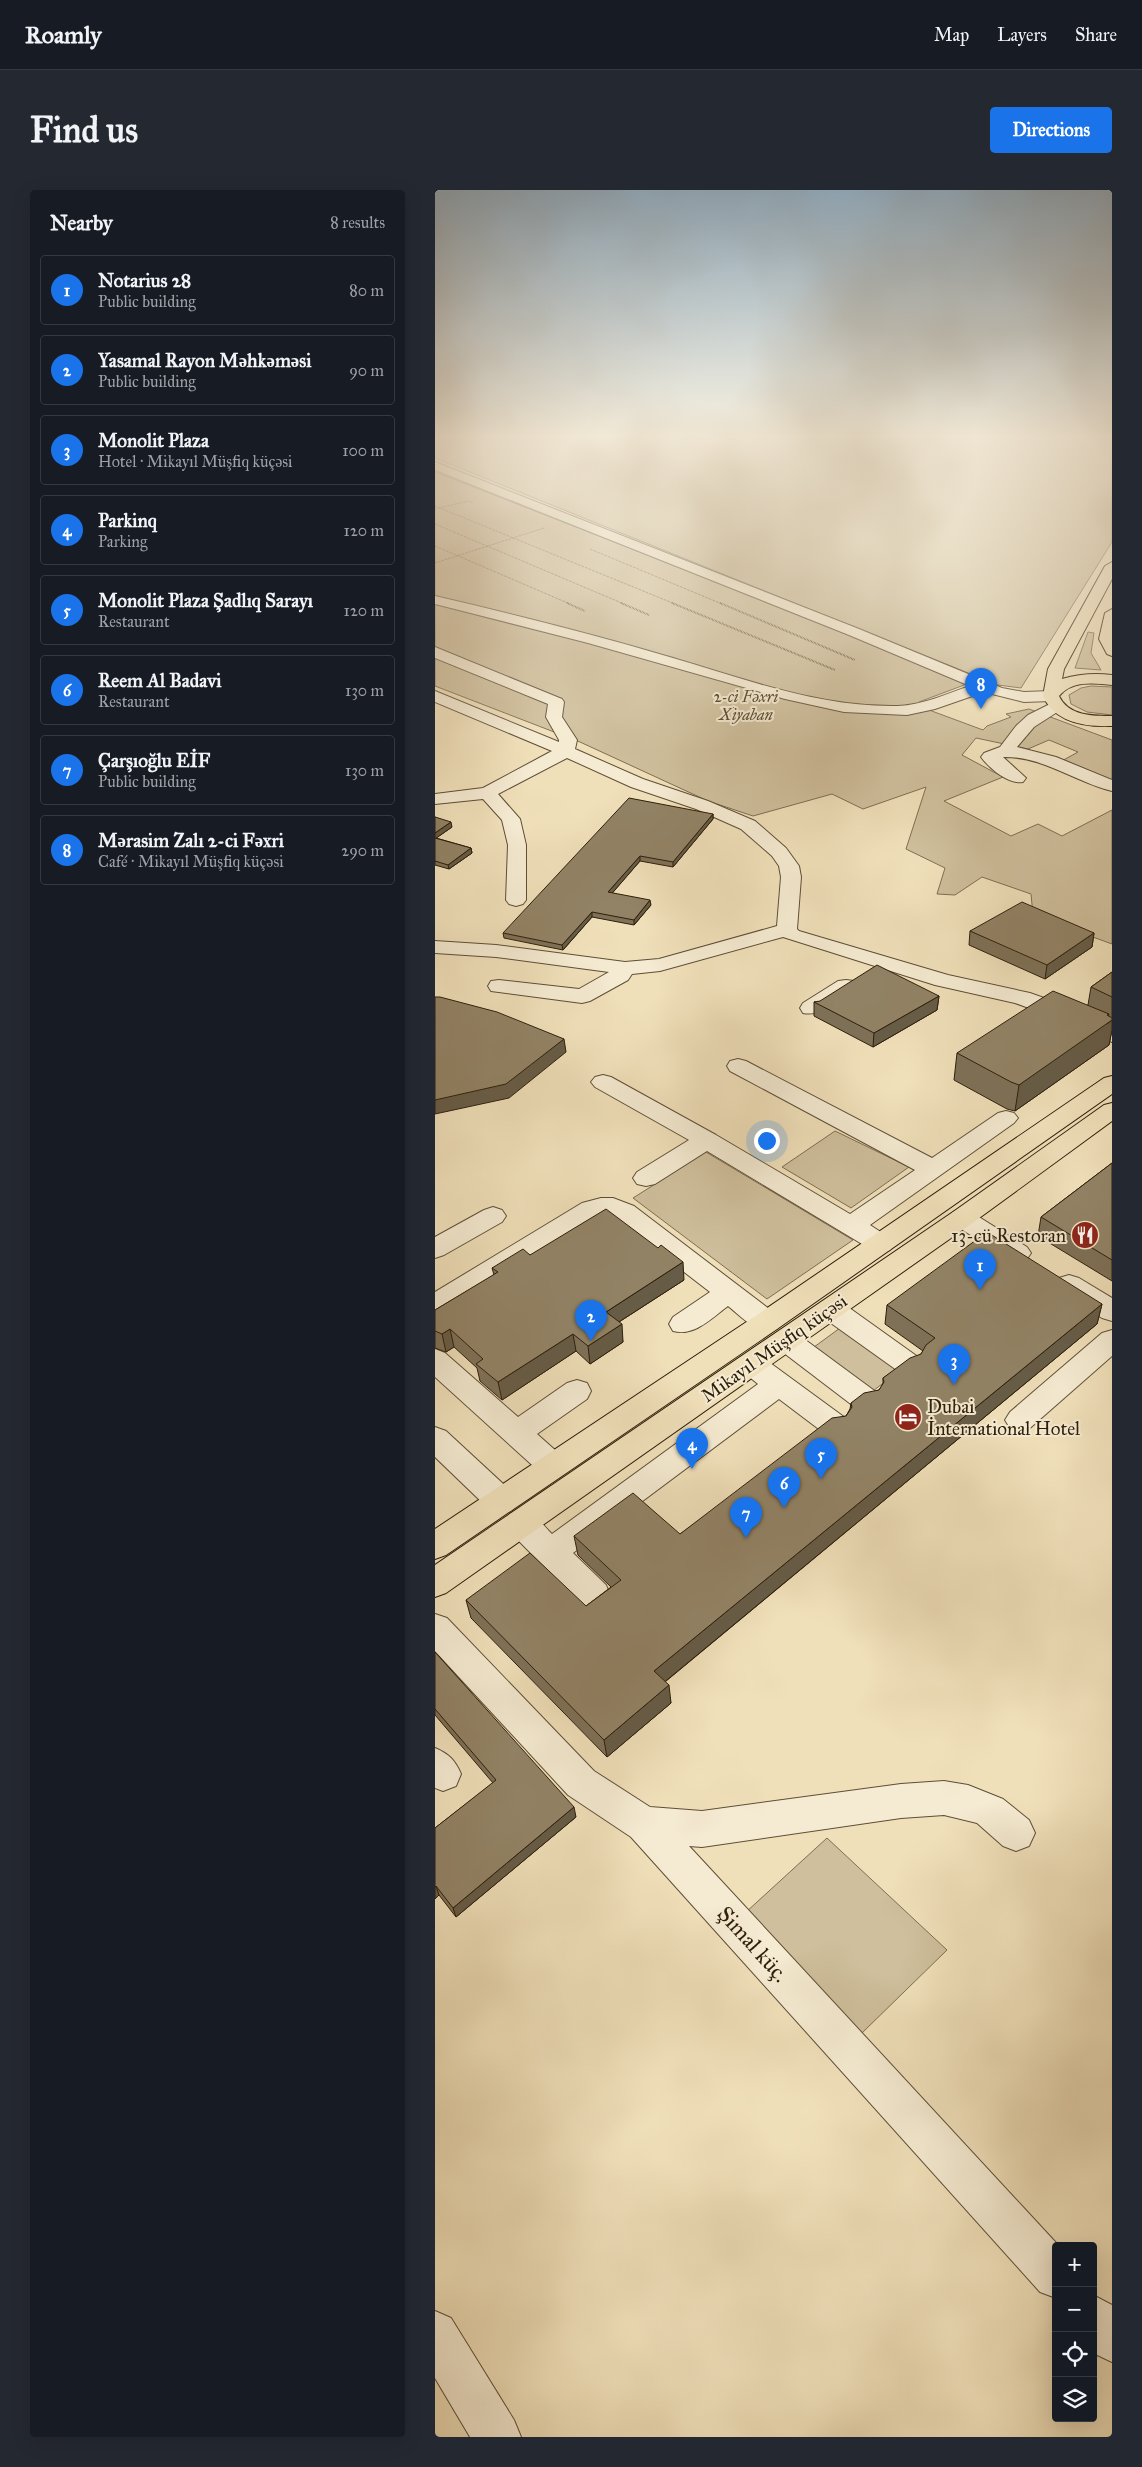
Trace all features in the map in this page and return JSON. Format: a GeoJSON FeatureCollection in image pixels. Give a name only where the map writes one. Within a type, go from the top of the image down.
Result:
{"type":"FeatureCollection","features":[{"type":"Feature","properties":{"kind":"main road"},"geometry":{"type":"LineString","coordinates":[[1053,701],[1056,669],[1112,566]]}},
{"type":"Feature","properties":{"kind":"main road"},"geometry":{"type":"LineString","coordinates":[[1112,613],[1107,639],[1112,651]]}},
{"type":"Feature","properties":{"kind":"main road"},"geometry":{"type":"LineString","coordinates":[[1053,701],[1059,687],[1076,680],[1112,680]]}},
{"type":"Feature","properties":{"kind":"main road"},"geometry":{"type":"LineString","coordinates":[[1053,701],[1071,715],[1112,731]]}},
{"type":"Feature","properties":{"kind":"main road"},"geometry":{"type":"LineString","coordinates":[[1071,715],[1087,720],[1112,721]]}},
{"type":"Feature","properties":{"kind":"main road","name":"Mikayıl Müşfiq küçəsi"},"geometry":{"type":"LineString","coordinates":[[435,1583],[511,1512],[553,1466],[776,1331],[881,1244],[1112,1083]]}},
{"type":"Feature","properties":{"kind":"main road","name":"Mikayıl Müşfiq küçəsi"},"geometry":{"type":"LineString","coordinates":[[435,1546],[511,1512],[752,1364],[776,1331],[831,1309],[1112,1110]]}},
{"type":"Feature","properties":{"kind":"street"},"geometry":{"type":"LineString","coordinates":[[621,540],[854,632],[983,687],[1013,696],[1053,701]]}},
{"type":"Feature","properties":{"kind":"street"},"geometry":{"type":"LineString","coordinates":[[435,600],[566,631],[765,689],[840,705],[896,711],[909,710],[983,687]]}},
{"type":"Feature","properties":{"kind":"street"},"geometry":{"type":"LineString","coordinates":[[435,652],[556,702],[555,717],[568,740],[566,751]]}},
{"type":"Feature","properties":{"kind":"street"},"geometry":{"type":"LineString","coordinates":[[435,696],[637,783],[727,814],[747,825],[765,838],[789,866],[791,877],[787,930]]}},
{"type":"Feature","properties":{"kind":"street"},"geometry":{"type":"LineString","coordinates":[[1007,750],[1016,735],[1053,701]]}},
{"type":"Feature","properties":{"kind":"street"},"geometry":{"type":"LineString","coordinates":[[1017,778],[990,756],[1007,750],[1029,754],[1112,786]]}},
{"type":"Feature","properties":{"kind":"street"},"geometry":{"type":"LineString","coordinates":[[435,799],[487,793],[566,751]]}},
{"type":"Feature","properties":{"kind":"street"},"geometry":{"type":"LineString","coordinates":[[487,793],[511,819],[517,845],[517,900]]}},
{"type":"Feature","properties":{"kind":"street"},"geometry":{"type":"LineString","coordinates":[[787,930],[797,938],[943,980],[1045,1005],[1112,1035]]}},
{"type":"Feature","properties":{"kind":"street"},"geometry":{"type":"LineString","coordinates":[[435,947],[496,951],[625,968],[660,965],[787,930]]}},
{"type":"Feature","properties":{"kind":"street"},"geometry":{"type":"LineString","coordinates":[[811,1008],[884,962]]}},
{"type":"Feature","properties":{"kind":"street"},"geometry":{"type":"LineString","coordinates":[[499,986],[582,996],[620,975],[625,968]]}},
{"type":"Feature","properties":{"kind":"street"},"geometry":{"type":"LineString","coordinates":[[738,1066],[933,1169]]}},
{"type":"Feature","properties":{"kind":"street"},"geometry":{"type":"LineString","coordinates":[[603,1082],[707,1140],[881,1244]]}},
{"type":"Feature","properties":{"kind":"street"},"geometry":{"type":"LineString","coordinates":[[851,1226],[1006,1118]]}},
{"type":"Feature","properties":{"kind":"street"},"geometry":{"type":"LineString","coordinates":[[646,1178],[707,1140]]}},
{"type":"Feature","properties":{"kind":"street"},"geometry":{"type":"LineString","coordinates":[[435,1305],[591,1209],[605,1204],[616,1206],[866,1400]]}},
{"type":"Feature","properties":{"kind":"street"},"geometry":{"type":"LineString","coordinates":[[435,1249],[493,1216]]}},
{"type":"Feature","properties":{"kind":"street"},"geometry":{"type":"LineString","coordinates":[[961,1218],[1112,1311]]}},
{"type":"Feature","properties":{"kind":"street"},"geometry":{"type":"LineString","coordinates":[[683,1324],[727,1293]]}},
{"type":"Feature","properties":{"kind":"street"},"geometry":{"type":"LineString","coordinates":[[831,1309],[908,1364]]}},
{"type":"Feature","properties":{"kind":"street"},"geometry":{"type":"LineString","coordinates":[[1020,1420],[1112,1340]]}},
{"type":"Feature","properties":{"kind":"street"},"geometry":{"type":"LineString","coordinates":[[435,1360],[553,1466]]}},
{"type":"Feature","properties":{"kind":"street"},"geometry":{"type":"LineString","coordinates":[[752,1364],[834,1425]]}},
{"type":"Feature","properties":{"kind":"street"},"geometry":{"type":"LineString","coordinates":[[551,1552],[779,1384]]}},
{"type":"Feature","properties":{"kind":"street"},"geometry":{"type":"LineString","coordinates":[[516,1434],[577,1391]]}},
{"type":"Feature","properties":{"kind":"street"},"geometry":{"type":"LineString","coordinates":[[435,1439],[594,1595]]}},
{"type":"Feature","properties":{"kind":"street","name":"Şimal küç."},"geometry":{"type":"LineString","coordinates":[[435,1628],[581,1783],[644,1824],[1052,2272]]}},
{"type":"Feature","properties":{"kind":"street"},"geometry":{"type":"LineString","coordinates":[[644,1824],[702,1829],[901,1801],[944,1798],[968,1802],[991,1811],[1016,1833]]}},
{"type":"Feature","properties":{"kind":"street"},"geometry":{"type":"LineString","coordinates":[[1097,2322],[1112,2339]]}},
{"type":"Feature","properties":{"kind":"street"},"geometry":{"type":"LineString","coordinates":[[435,2334],[497,2437]]}},
{"type":"Feature","properties":{"kind":"path"},"geometry":{"type":"LineString","coordinates":[[472,540],[649,615]]}},
{"type":"Feature","properties":{"kind":"path"},"geometry":{"type":"LineString","coordinates":[[435,563],[508,540]]}},
{"type":"Feature","properties":{"kind":"path"},"geometry":{"type":"LineString","coordinates":[[520,540],[835,670]]}},
{"type":"Feature","properties":{"kind":"path"},"geometry":{"type":"LineString","coordinates":[[435,546],[585,611]]}},
{"type":"Feature","properties":{"kind":"path"},"geometry":{"type":"LineString","coordinates":[[588,548],[855,660]]}},
{"type":"Feature","properties":{"kind":"green space","name":"2-ci Fəxri Xiyaban"},"geometry":{"type":"Polygon","coordinates":[[[435,540],[609,540],[972,682],[919,702],[921,707],[983,730],[987,726],[1011,717],[1006,714],[1029,709],[1112,740],[1112,782],[1060,762],[1078,752],[1049,740],[1028,749],[976,738],[962,755],[1003,777],[944,801],[1011,836],[1038,824],[1062,836],[1112,810],[1112,944],[1033,915],[1031,894],[982,877],[955,895],[937,894],[945,868],[906,849],[926,787],[863,809],[832,794],[753,816],[708,801],[580,742],[435,686],[435,540]]]}},
{"type":"Feature","properties":{"kind":"green space"},"geometry":{"type":"Polygon","coordinates":[[[638,540],[1112,540],[1021,688],[998,685],[638,540]]]}},
{"type":"Feature","properties":{"kind":"green space"},"geometry":{"type":"Polygon","coordinates":[[[1088,632],[1094,633],[1091,653],[1101,670],[1075,668],[1088,632]]]}},
{"type":"Feature","properties":{"kind":"green space"},"geometry":{"type":"Polygon","coordinates":[[[1091,686],[1112,687],[1112,715],[1087,712],[1071,704],[1069,695],[1081,688],[1091,686]]]}},
{"type":"Feature","properties":{"kind":"green space"},"geometry":{"type":"Polygon","coordinates":[[[835,1131],[909,1167],[851,1208],[782,1167],[835,1131]]]}},
{"type":"Feature","properties":{"kind":"green space"},"geometry":{"type":"Polygon","coordinates":[[[706,1152],[853,1240],[767,1299],[633,1198],[706,1152]]]}},
{"type":"Feature","properties":{"kind":"green space"},"geometry":{"type":"Polygon","coordinates":[[[840,1328],[899,1371],[869,1394],[810,1350],[840,1328]]]}},
{"type":"Feature","properties":{"kind":"green space"},"geometry":{"type":"Polygon","coordinates":[[[827,1838],[947,1950],[862,2033],[745,1913],[827,1838]]]}},
{"type":"Feature","properties":{"kind":"building"},"geometry":{"type":"Polygon","coordinates":[[[629,798],[713,814],[673,862],[640,856],[608,892],[650,900],[634,920],[592,912],[562,945],[503,933],[629,798]]]}},
{"type":"Feature","properties":{"kind":"building"},"geometry":{"type":"Polygon","coordinates":[[[435,817],[451,822],[435,833],[435,817]]]}},
{"type":"Feature","properties":{"kind":"building"},"geometry":{"type":"Polygon","coordinates":[[[435,838],[471,848],[448,865],[435,861],[435,838]]]}},
{"type":"Feature","properties":{"kind":"building"},"geometry":{"type":"Polygon","coordinates":[[[1022,902],[1094,933],[1047,965],[970,931],[1022,902]]]}},
{"type":"Feature","properties":{"kind":"building"},"geometry":{"type":"Polygon","coordinates":[[[877,965],[939,996],[874,1033],[814,1002],[820,1001],[877,965]]]}},
{"type":"Feature","properties":{"kind":"building"},"geometry":{"type":"Polygon","coordinates":[[[1112,972],[1112,997],[1091,987],[1112,972]]]}},
{"type":"Feature","properties":{"kind":"building"},"geometry":{"type":"Polygon","coordinates":[[[1053,991],[1109,1014],[1107,1015],[1112,1020],[1019,1085],[957,1053],[1053,991]]]}},
{"type":"Feature","properties":{"kind":"building"},"geometry":{"type":"Polygon","coordinates":[[[435,997],[497,1012],[564,1039],[506,1084],[435,1100],[435,997]]]}},
{"type":"Feature","properties":{"kind":"building"},"geometry":{"type":"Polygon","coordinates":[[[1112,1163],[1112,1260],[1041,1217],[1112,1163]]]}},
{"type":"Feature","properties":{"kind":"building"},"geometry":{"type":"Polygon","coordinates":[[[606,1209],[658,1248],[661,1245],[683,1262],[606,1312],[622,1324],[588,1346],[573,1334],[498,1382],[476,1364],[483,1359],[450,1329],[442,1334],[435,1331],[435,1310],[498,1272],[492,1268],[523,1249],[530,1255],[606,1209]]]}},
{"type":"Feature","properties":{"kind":"building"},"geometry":{"type":"Polygon","coordinates":[[[987,1232],[1102,1304],[654,1671],[669,1685],[604,1740],[466,1600],[530,1553],[586,1606],[621,1580],[574,1536],[633,1493],[680,1534],[832,1418],[846,1416],[852,1407],[851,1403],[864,1393],[879,1390],[884,1382],[883,1378],[910,1358],[921,1354],[926,1345],[935,1338],[887,1305],[987,1232]]]}},
{"type":"Feature","properties":{"kind":"building"},"geometry":{"type":"Polygon","coordinates":[[[435,1652],[574,1807],[453,1908],[435,1887],[435,1828],[496,1780],[435,1709],[435,1652]]]}},
{"type":"Feature","properties":{"kind":"place","name":"Mərasim Zalı 2-ci Fəxri"},"geometry":{"type":"Point","coordinates":[981,709]}},
{"type":"Feature","properties":{"kind":"place","name":"13-cü Restoran"},"geometry":{"type":"Point","coordinates":[1085,1235]}},
{"type":"Feature","properties":{"kind":"place","name":"Notarius 28"},"geometry":{"type":"Point","coordinates":[980,1290]}},
{"type":"Feature","properties":{"kind":"place","name":"Yasamal Rayon Məhkəməsi"},"geometry":{"type":"Point","coordinates":[591,1341]}},
{"type":"Feature","properties":{"kind":"place","name":"Monolit Plaza"},"geometry":{"type":"Point","coordinates":[954,1385]}},
{"type":"Feature","properties":{"kind":"place","name":"Dubai İnternational Hotel"},"geometry":{"type":"Point","coordinates":[908,1417]}},
{"type":"Feature","properties":{"kind":"place","name":"Parkinq"},"geometry":{"type":"Point","coordinates":[692,1469]}},
{"type":"Feature","properties":{"kind":"place","name":"Monolit Plaza Şadlıq Sarayı"},"geometry":{"type":"Point","coordinates":[821,1479]}},
{"type":"Feature","properties":{"kind":"place","name":"Reem Al Badavi"},"geometry":{"type":"Point","coordinates":[784,1508]}},
{"type":"Feature","properties":{"kind":"place","name":"Çarşıoğlu EİF"},"geometry":{"type":"Point","coordinates":[746,1538]}}]}
